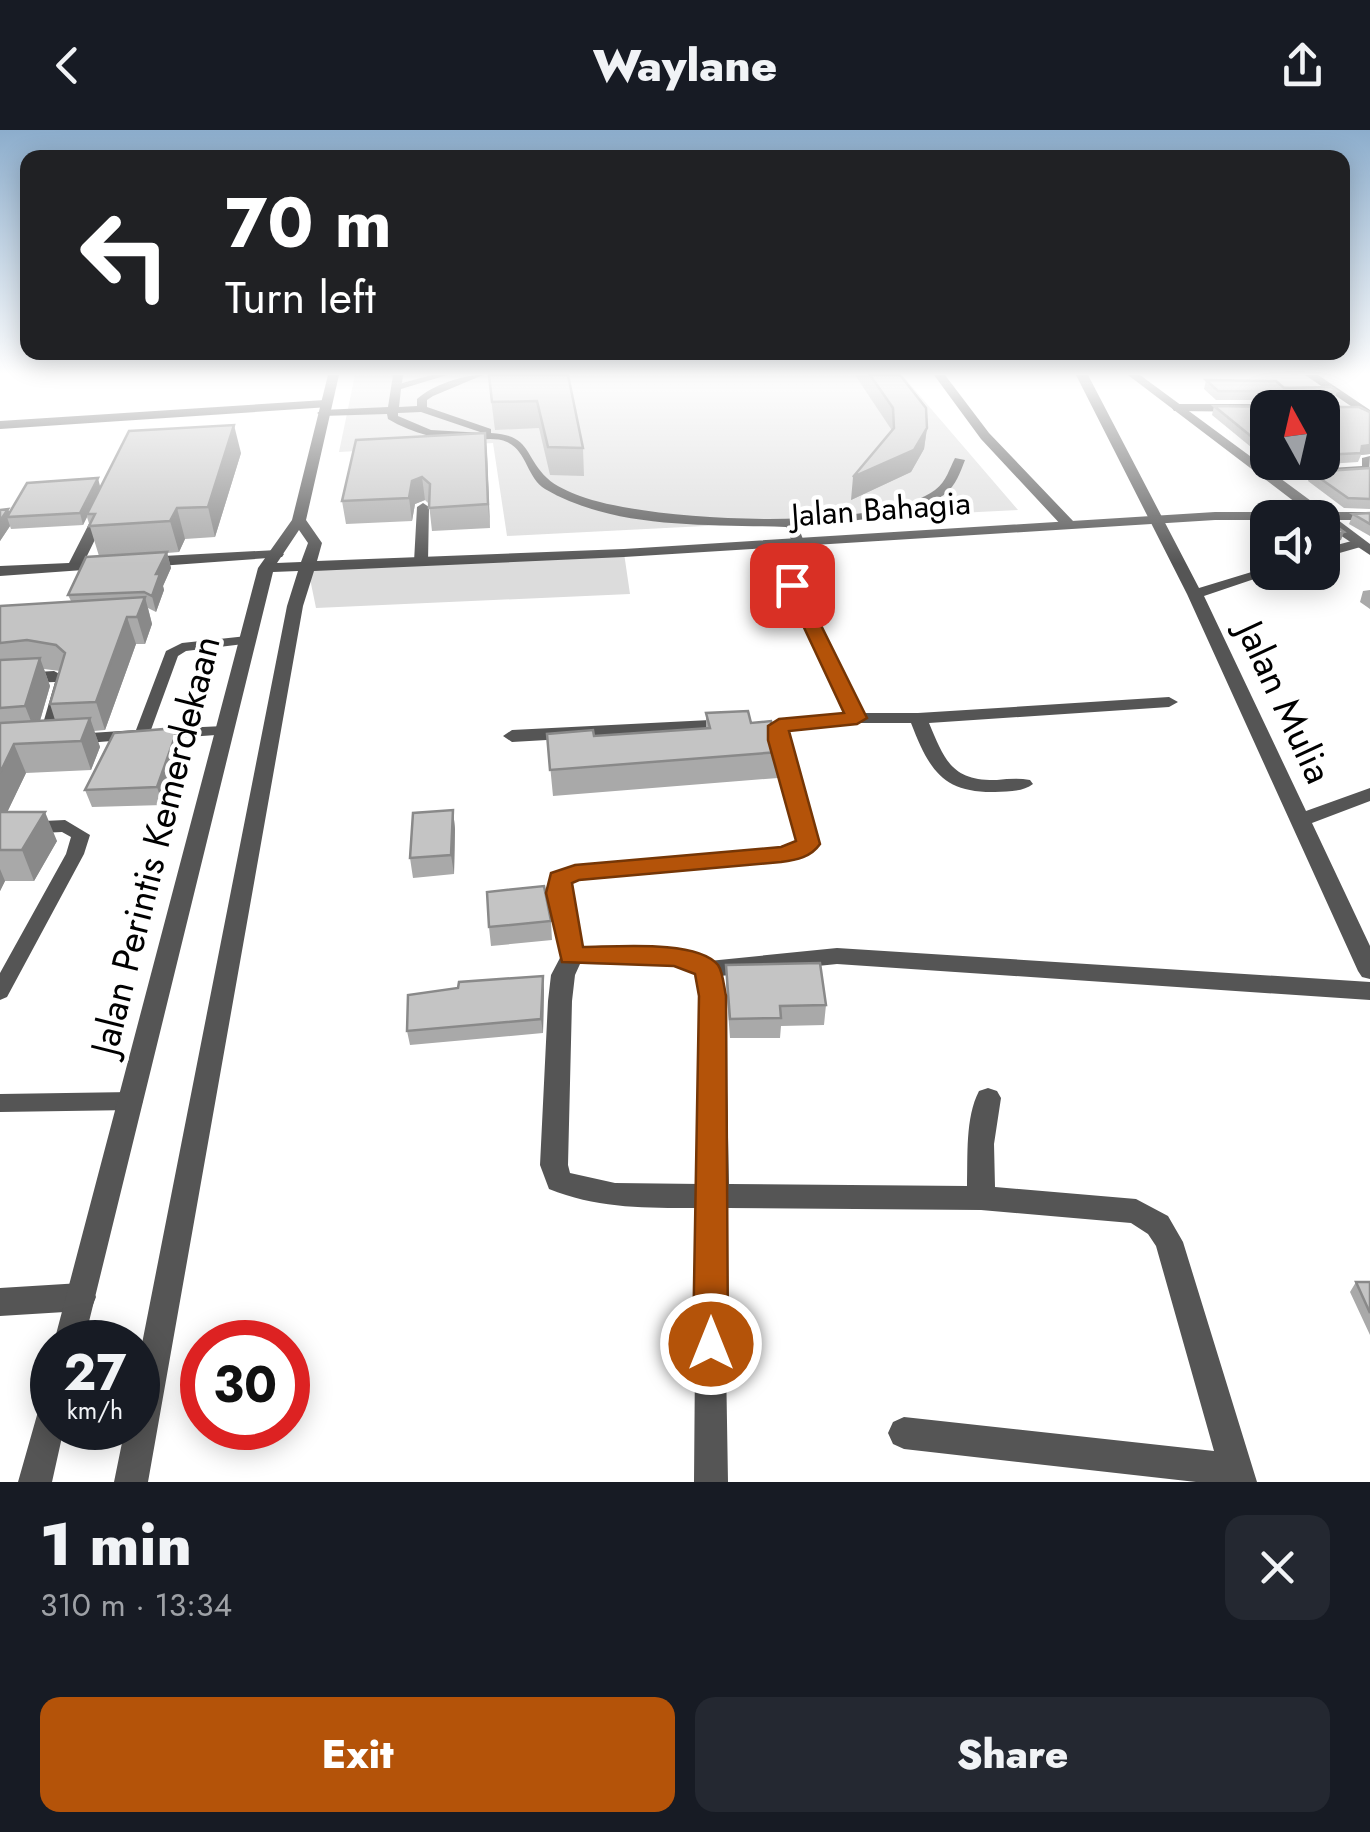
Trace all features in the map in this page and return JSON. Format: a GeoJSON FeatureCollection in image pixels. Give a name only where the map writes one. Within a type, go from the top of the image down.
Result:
{"type":"FeatureCollection","features":[{"type":"Feature","properties":{"kind":"street","name":"Jalan Perintis Kemerdekaan"},"geometry":{"type":"LineString","coordinates":[[75,1320],[247,640],[271,561],[299,520],[317,438]]}},
{"type":"Feature","properties":{"kind":"street"},"geometry":{"type":"LineString","coordinates":[[987,438],[1069,525]]}},
{"type":"Feature","properties":{"kind":"street","name":"Jalan Mulia"},"geometry":{"type":"LineString","coordinates":[[1113,438],[1195,594],[1370,971]]}},
{"type":"Feature","properties":{"kind":"street"},"geometry":{"type":"LineString","coordinates":[[1218,438],[1250,462]]}},
{"type":"Feature","properties":{"kind":"street"},"geometry":{"type":"LineString","coordinates":[[1340,472],[1369,470],[1370,460]]}},
{"type":"Feature","properties":{"kind":"street"},"geometry":{"type":"LineString","coordinates":[[1273,480],[1299,500]]}},
{"type":"Feature","properties":{"kind":"street"},"geometry":{"type":"LineString","coordinates":[[74,567],[109,496]]}},
{"type":"Feature","properties":{"kind":"street","name":"Jalan Bahagia"},"geometry":{"type":"LineString","coordinates":[[1340,516],[1370,516]]}},
{"type":"Feature","properties":{"kind":"street","name":"Jalan Bahagia"},"geometry":{"type":"LineString","coordinates":[[0,571],[271,561],[421,562],[1250,518]]}},
{"type":"Feature","properties":{"kind":"street"},"geometry":{"type":"LineString","coordinates":[[131,1482],[292,625],[315,542],[299,520]]}},
{"type":"Feature","properties":{"kind":"street"},"geometry":{"type":"LineString","coordinates":[[1340,530],[1364,547]]}},
{"type":"Feature","properties":{"kind":"street"},"geometry":{"type":"LineString","coordinates":[[1195,594],[1250,577]]}},
{"type":"Feature","properties":{"kind":"street"},"geometry":{"type":"LineString","coordinates":[[792,585],[857,718]]}},
{"type":"Feature","properties":{"kind":"street"},"geometry":{"type":"LineString","coordinates":[[512,736],[779,726],[857,718],[918,718],[1169,702]]}},
{"type":"Feature","properties":{"kind":"street"},"geometry":{"type":"LineString","coordinates":[[918,718],[939,766],[956,780],[974,788],[1023,784]]}},
{"type":"Feature","properties":{"kind":"street"},"geometry":{"type":"LineString","coordinates":[[779,726],[779,740],[808,844],[796,852],[575,872],[560,879],[558,893],[572,956],[562,975],[560,1001],[554,1165],[559,1181],[577,1190],[610,1194],[981,1198],[1136,1211],[1158,1225],[1169,1242],[1238,1476],[904,1434]]}},
{"type":"Feature","properties":{"kind":"street"},"geometry":{"type":"LineString","coordinates":[[1302,820],[1370,794]]}},
{"type":"Feature","properties":{"kind":"street"},"geometry":{"type":"LineString","coordinates":[[572,956],[677,957],[707,969],[837,956],[1370,991]]}},
{"type":"Feature","properties":{"kind":"street"},"geometry":{"type":"LineString","coordinates":[[707,969],[713,996],[712,1482]]}},
{"type":"Feature","properties":{"kind":"street"},"geometry":{"type":"LineString","coordinates":[[981,1198],[981,1144],[988,1098]]}},
{"type":"Feature","properties":{"kind":"street"},"geometry":{"type":"LineString","coordinates":[[0,1302],[80,1297]]}},
{"type":"Feature","properties":{"kind":"street"},"geometry":{"type":"LineString","coordinates":[[35,1482],[43,1450]]}},
{"type":"Feature","properties":{"kind":"lane"},"geometry":{"type":"LineString","coordinates":[[506,438],[520,444],[543,483],[566,494],[682,520],[791,523],[871,513],[934,496],[950,483],[959,460]]}},
{"type":"Feature","properties":{"kind":"lane"},"geometry":{"type":"LineString","coordinates":[[421,562],[422,506]]}},
{"type":"Feature","properties":{"kind":"lane"},"geometry":{"type":"LineString","coordinates":[[791,523],[798,542]]}},
{"type":"Feature","properties":{"kind":"lane"},"geometry":{"type":"LineString","coordinates":[[142,735],[170,654],[182,647],[247,640]]}},
{"type":"Feature","properties":{"kind":"lane"},"geometry":{"type":"LineString","coordinates":[[0,678],[46,676],[63,680],[38,742],[224,731]]}},
{"type":"Feature","properties":{"kind":"lane"},"geometry":{"type":"LineString","coordinates":[[0,829],[65,826],[81,835],[75,854],[0,992]]}},
{"type":"Feature","properties":{"kind":"lane"},"geometry":{"type":"LineString","coordinates":[[0,1103],[132,1101]]}},
{"type":"Feature","properties":{"kind":"shaded area"},"geometry":{"type":"Polygon","coordinates":[[[342,438],[956,438],[1018,510],[507,536],[493,443],[339,452],[342,438]]]}},
{"type":"Feature","properties":{"kind":"shaded area"},"geometry":{"type":"Polygon","coordinates":[[[624,553],[630,594],[316,608],[307,564],[624,553]]]}},
{"type":"Feature","properties":{"kind":"building"},"geometry":{"type":"Polygon","coordinates":[[[125,438],[230,438],[208,507],[177,508],[170,521],[89,526],[95,514],[87,514],[125,438]]]}},
{"type":"Feature","properties":{"kind":"building"},"geometry":{"type":"Polygon","coordinates":[[[485,438],[488,504],[429,508],[430,484],[422,477],[412,481],[409,498],[342,501],[356,440],[485,438]]]}},
{"type":"Feature","properties":{"kind":"building"},"geometry":{"type":"Polygon","coordinates":[[[546,438],[581,438],[583,448],[548,447],[546,438]]]}},
{"type":"Feature","properties":{"kind":"building"},"geometry":{"type":"Polygon","coordinates":[[[886,438],[921,438],[914,450],[853,477],[886,438]]]}},
{"type":"Feature","properties":{"kind":"building"},"geometry":{"type":"Polygon","coordinates":[[[1340,438],[1370,438],[1370,445],[1362,446],[1361,453],[1340,454],[1340,438]]]}},
{"type":"Feature","properties":{"kind":"building"},"geometry":{"type":"Polygon","coordinates":[[[1370,468],[1370,499],[1348,498],[1322,480],[1340,480],[1340,470],[1370,468]]]}},
{"type":"Feature","properties":{"kind":"building"},"geometry":{"type":"Polygon","coordinates":[[[98,478],[80,513],[7,517],[27,483],[98,478]]]}},
{"type":"Feature","properties":{"kind":"building"},"geometry":{"type":"Polygon","coordinates":[[[1370,513],[1370,524],[1353,514],[1370,513]]]}},
{"type":"Feature","properties":{"kind":"building"},"geometry":{"type":"Polygon","coordinates":[[[167,552],[156,574],[160,574],[152,596],[144,592],[68,595],[86,557],[167,552]]]}},
{"type":"Feature","properties":{"kind":"building"},"geometry":{"type":"Polygon","coordinates":[[[145,597],[137,617],[127,617],[96,702],[50,704],[65,653],[56,645],[27,640],[0,643],[0,606],[145,597]]]}},
{"type":"Feature","properties":{"kind":"building"},"geometry":{"type":"Polygon","coordinates":[[[40,658],[25,706],[0,708],[0,660],[40,658]]]}},
{"type":"Feature","properties":{"kind":"building"},"geometry":{"type":"Polygon","coordinates":[[[748,711],[751,723],[771,721],[779,752],[550,770],[547,734],[593,730],[594,736],[710,728],[706,713],[748,711]]]}},
{"type":"Feature","properties":{"kind":"building"},"geometry":{"type":"Polygon","coordinates":[[[90,718],[81,741],[14,744],[0,773],[0,723],[90,718]]]}},
{"type":"Feature","properties":{"kind":"building"},"geometry":{"type":"Polygon","coordinates":[[[178,728],[157,787],[85,790],[114,733],[178,728]]]}},
{"type":"Feature","properties":{"kind":"building"},"geometry":{"type":"Polygon","coordinates":[[[453,810],[451,855],[410,858],[413,813],[453,810]]]}},
{"type":"Feature","properties":{"kind":"building"},"geometry":{"type":"Polygon","coordinates":[[[0,812],[45,812],[22,850],[0,850],[0,812]]]}},
{"type":"Feature","properties":{"kind":"building"},"geometry":{"type":"Polygon","coordinates":[[[544,886],[551,921],[489,927],[487,892],[544,886]]]}},
{"type":"Feature","properties":{"kind":"building"},"geometry":{"type":"Polygon","coordinates":[[[820,963],[826,1005],[780,1006],[781,1018],[730,1019],[726,965],[820,963]]]}},
{"type":"Feature","properties":{"kind":"building"},"geometry":{"type":"Polygon","coordinates":[[[543,976],[541,1019],[407,1031],[408,995],[458,988],[459,982],[543,976]]]}},
{"type":"Feature","properties":{"kind":"building"},"geometry":{"type":"Polygon","coordinates":[[[1356,1282],[1370,1282],[1370,1313],[1356,1282]]]}},
{"type":"Feature","properties":{"kind":"route"},"geometry":{"type":"LineString","coordinates":[[711,1344],[713,996],[707,969],[677,957],[572,956],[558,893],[560,879],[575,872],[781,854],[796,852],[808,844],[779,740],[779,726],[857,718],[792,585]]}}]}
